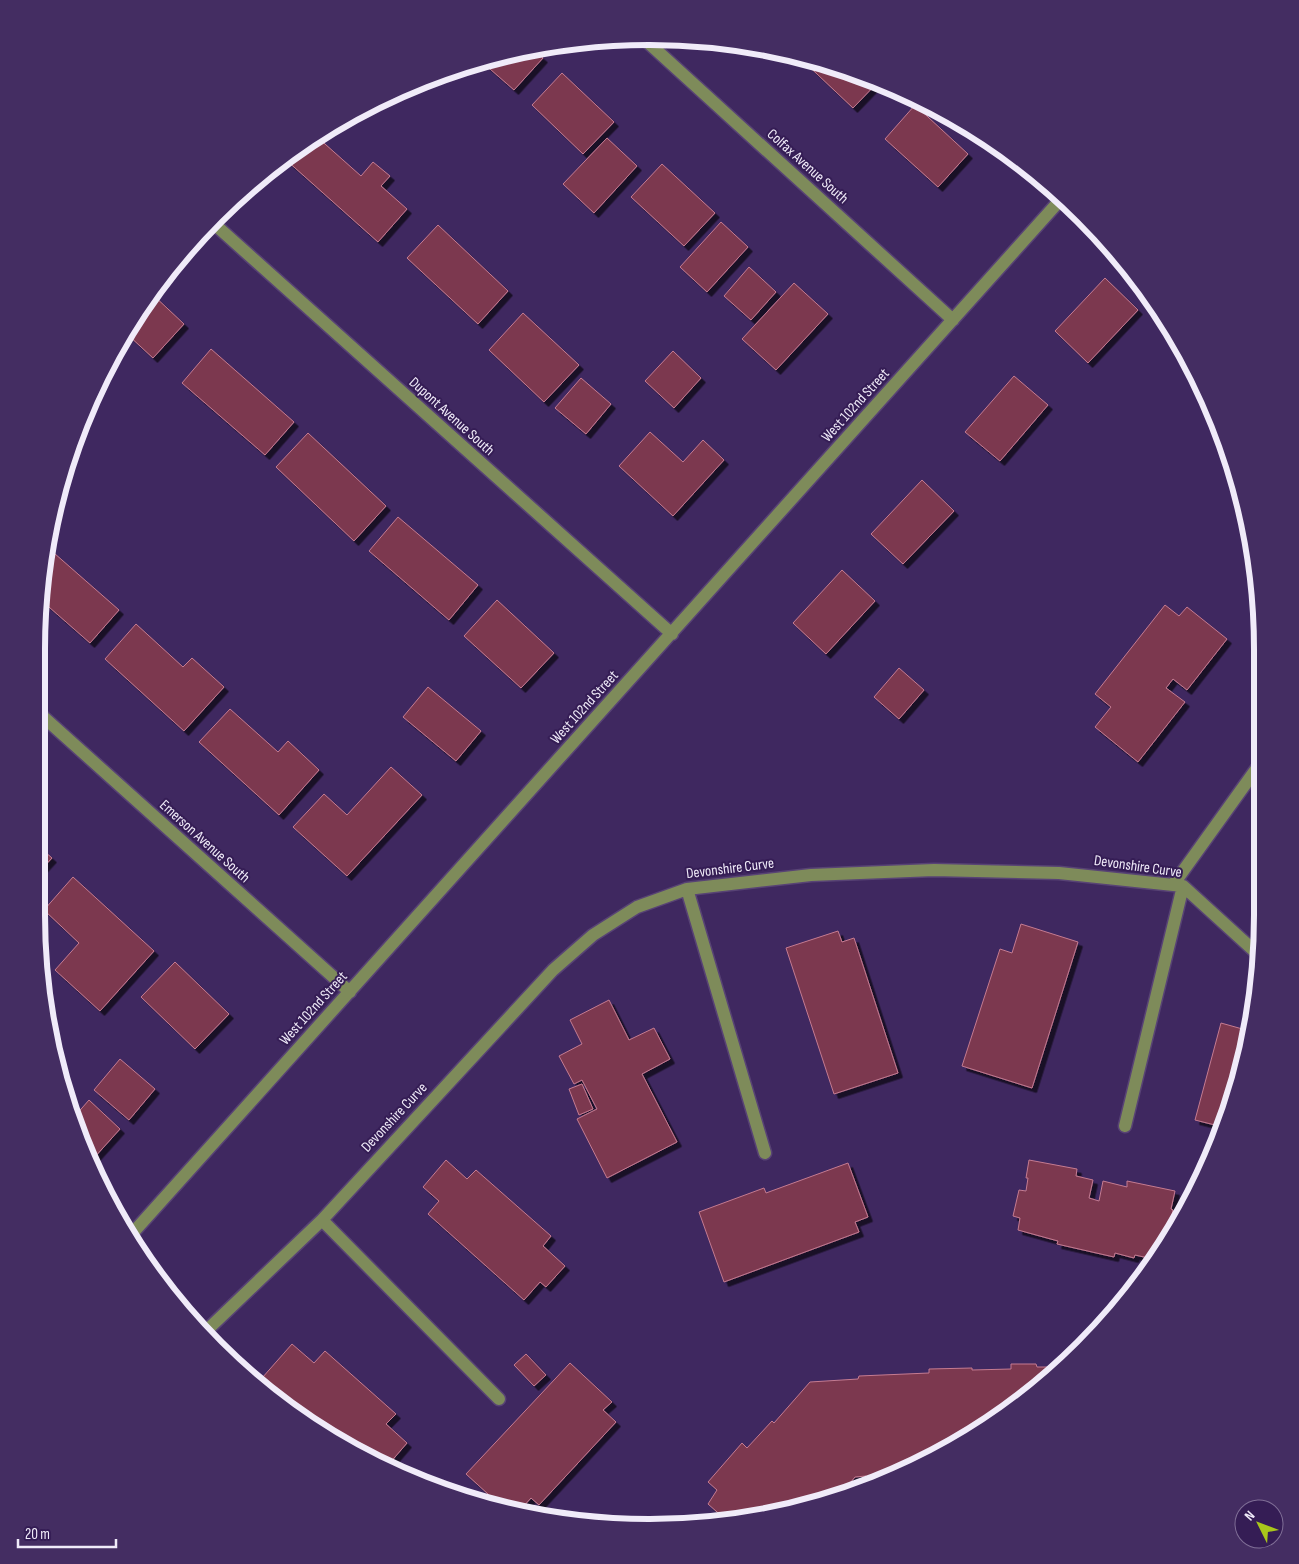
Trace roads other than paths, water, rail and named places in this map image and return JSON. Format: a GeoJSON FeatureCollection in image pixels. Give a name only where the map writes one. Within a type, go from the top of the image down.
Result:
{"type":"FeatureCollection","features":[{"type":"Feature","properties":{"kind":"street","name":"Colfax Avenue South"},"geometry":{"type":"LineString","coordinates":[[651,45],[953,320]]}},
{"type":"Feature","properties":{"kind":"street","name":"West 102nd Street"},"geometry":{"type":"LineString","coordinates":[[135,1231],[1057,203]]}},
{"type":"Feature","properties":{"kind":"street","name":"Dupont Avenue South"},"geometry":{"type":"LineString","coordinates":[[218,227],[672,634]]}},
{"type":"Feature","properties":{"kind":"street","name":"Emerson Avenue South"},"geometry":{"type":"LineString","coordinates":[[45,718],[350,992]]}},
{"type":"Feature","properties":{"kind":"street"},"geometry":{"type":"LineString","coordinates":[[1125,1126],[1178,885],[1254,773]]}},
{"type":"Feature","properties":{"kind":"street","name":"Devonshire Curve"},"geometry":{"type":"LineString","coordinates":[[209,1328],[322,1220],[553,970],[593,935],[637,907],[687,889],[811,874],[934,870],[1059,873],[1178,885],[1253,950]]}},
{"type":"Feature","properties":{"kind":"street"},"geometry":{"type":"LineString","coordinates":[[687,889],[765,1153]]}},
{"type":"Feature","properties":{"kind":"street"},"geometry":{"type":"LineString","coordinates":[[322,1220],[499,1399]]}}]}
